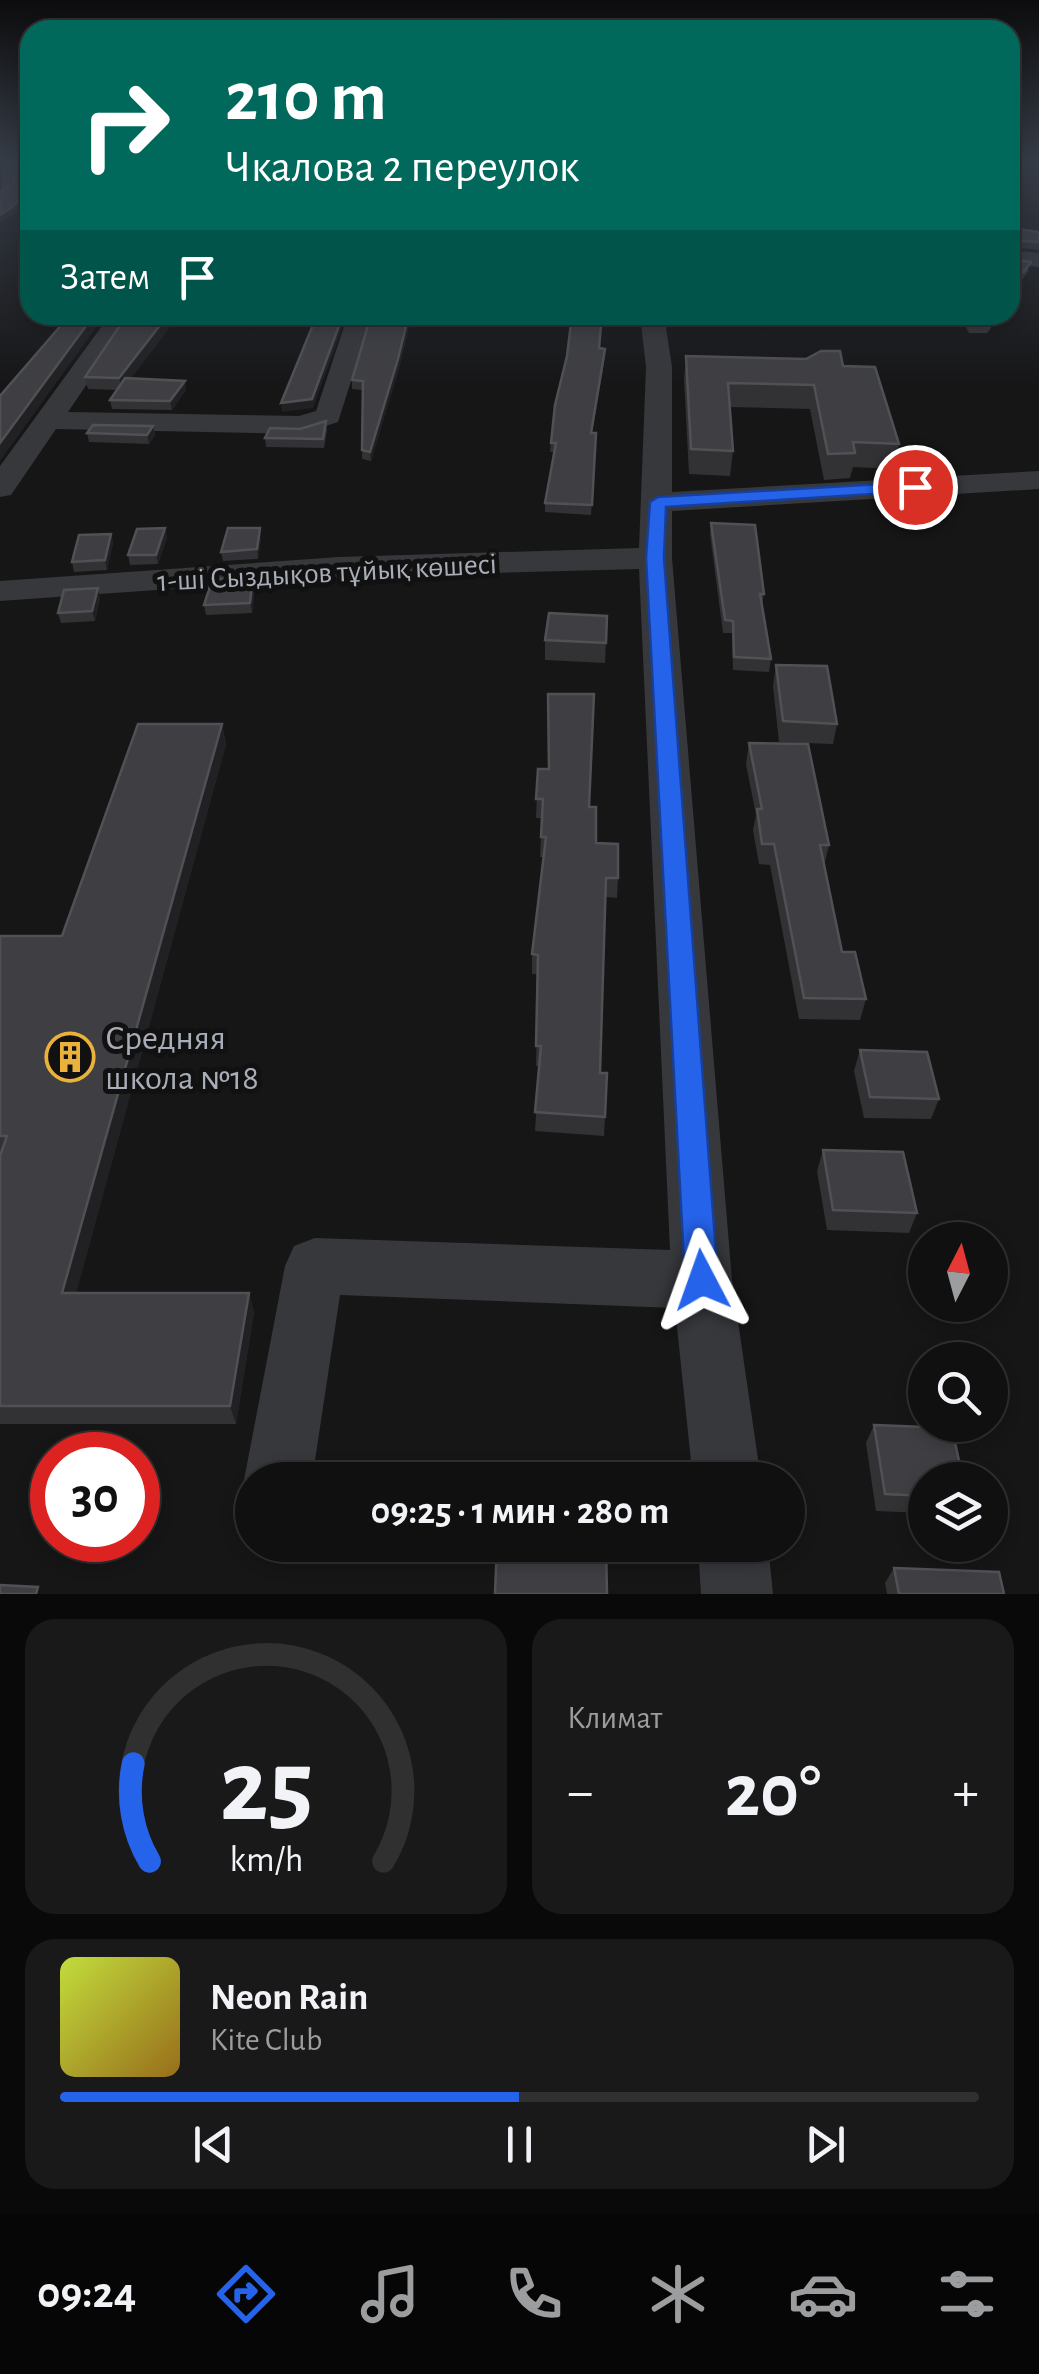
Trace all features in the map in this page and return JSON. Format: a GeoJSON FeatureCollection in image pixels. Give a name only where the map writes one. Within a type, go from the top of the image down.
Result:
{"type":"FeatureCollection","features":[{"type":"Feature","properties":{"kind":"street"},"geometry":{"type":"LineString","coordinates":[[0,488],[10,460],[50,420],[115,325]]}},
{"type":"Feature","properties":{"kind":"street"},"geometry":{"type":"LineString","coordinates":[[50,420],[301,425],[328,416],[357,325]]}},
{"type":"Feature","properties":{"kind":"street"},"geometry":{"type":"LineString","coordinates":[[657,325],[677,367],[658,502],[655,558],[702,1280],[725,1462]]}},
{"type":"Feature","properties":{"kind":"street"},"geometry":{"type":"LineString","coordinates":[[658,502],[1034,488]]}},
{"type":"Feature","properties":{"kind":"street","name":"1-ші Сыздықов тұйық көшесі"},"geometry":{"type":"LineString","coordinates":[[0,591],[339,567],[655,558]]}},
{"type":"Feature","properties":{"kind":"street"},"geometry":{"type":"LineString","coordinates":[[281,1462],[314,1266],[702,1280]]}},
{"type":"Feature","properties":{"kind":"street"},"geometry":{"type":"LineString","coordinates":[[734,1562],[737,1594]]}},
{"type":"Feature","properties":{"kind":"building"},"geometry":{"type":"Polygon","coordinates":[[[1020,235],[1039,235],[1039,242],[1020,241],[1020,235]]]}},
{"type":"Feature","properties":{"kind":"building"},"geometry":{"type":"Polygon","coordinates":[[[1020,260],[1031,262],[1020,272],[1020,260]]]}},
{"type":"Feature","properties":{"kind":"building"},"geometry":{"type":"Polygon","coordinates":[[[61,325],[87,325],[0,443],[0,396],[61,325]]]}},
{"type":"Feature","properties":{"kind":"building"},"geometry":{"type":"Polygon","coordinates":[[[120,325],[160,325],[119,378],[85,377],[120,325]]]}},
{"type":"Feature","properties":{"kind":"building"},"geometry":{"type":"Polygon","coordinates":[[[313,325],[339,325],[312,399],[281,403],[313,325]]]}},
{"type":"Feature","properties":{"kind":"building"},"geometry":{"type":"Polygon","coordinates":[[[368,325],[406,325],[370,452],[362,450],[363,381],[352,380],[368,325]]]}},
{"type":"Feature","properties":{"kind":"building"},"geometry":{"type":"Polygon","coordinates":[[[571,325],[601,325],[599,348],[605,349],[591,433],[596,433],[592,505],[545,503],[556,443],[551,443],[555,405],[571,325]]]}},
{"type":"Feature","properties":{"kind":"building"},"geometry":{"type":"Polygon","coordinates":[[[821,351],[840,351],[843,366],[875,367],[899,444],[853,442],[855,453],[828,454],[814,385],[728,383],[733,451],[691,449],[686,356],[806,359],[821,351]]]}},
{"type":"Feature","properties":{"kind":"building"},"geometry":{"type":"Polygon","coordinates":[[[125,378],[185,381],[170,401],[110,400],[125,378]]]}},
{"type":"Feature","properties":{"kind":"building"},"geometry":{"type":"Polygon","coordinates":[[[326,421],[323,439],[265,438],[270,428],[300,429],[326,421]]]}},
{"type":"Feature","properties":{"kind":"building"},"geometry":{"type":"Polygon","coordinates":[[[93,425],[153,426],[147,435],[87,433],[93,425]]]}},
{"type":"Feature","properties":{"kind":"building"},"geometry":{"type":"Polygon","coordinates":[[[711,523],[755,525],[764,594],[760,594],[771,659],[734,657],[733,621],[725,620],[711,523]]]}},
{"type":"Feature","properties":{"kind":"building"},"geometry":{"type":"Polygon","coordinates":[[[165,528],[156,555],[128,555],[137,529],[165,528]]]}},
{"type":"Feature","properties":{"kind":"building"},"geometry":{"type":"Polygon","coordinates":[[[228,528],[260,528],[257,549],[221,552],[228,528]]]}},
{"type":"Feature","properties":{"kind":"building"},"geometry":{"type":"Polygon","coordinates":[[[111,534],[105,560],[72,562],[79,535],[111,534]]]}},
{"type":"Feature","properties":{"kind":"building"},"geometry":{"type":"Polygon","coordinates":[[[253,577],[250,603],[204,605],[212,580],[253,577]]]}},
{"type":"Feature","properties":{"kind":"building"},"geometry":{"type":"Polygon","coordinates":[[[98,588],[92,611],[58,613],[64,590],[98,588]]]}},
{"type":"Feature","properties":{"kind":"building"},"geometry":{"type":"Polygon","coordinates":[[[549,613],[607,616],[606,643],[545,640],[549,613]]]}},
{"type":"Feature","properties":{"kind":"building"},"geometry":{"type":"Polygon","coordinates":[[[776,665],[827,666],[837,724],[783,721],[776,665]]]}},
{"type":"Feature","properties":{"kind":"building"},"geometry":{"type":"Polygon","coordinates":[[[548,694],[594,694],[589,807],[596,807],[596,843],[618,844],[618,878],[606,878],[600,1073],[607,1073],[605,1117],[535,1112],[541,1046],[536,1046],[538,955],[532,954],[546,837],[541,837],[543,799],[536,799],[538,769],[549,769],[548,694]]]}},
{"type":"Feature","properties":{"kind":"building","name":"Средняя школа №18"},"geometry":{"type":"Polygon","coordinates":[[[138,724],[222,724],[62,1293],[249,1293],[230,1406],[0,1406],[0,1156],[7,1136],[0,1136],[0,936],[62,936],[138,724]]]}},
{"type":"Feature","properties":{"kind":"building"},"geometry":{"type":"Polygon","coordinates":[[[749,743],[808,744],[829,845],[820,845],[842,952],[855,952],[866,999],[804,998],[774,844],[762,844],[757,809],[762,809],[749,743]]]}},
{"type":"Feature","properties":{"kind":"building"},"geometry":{"type":"Polygon","coordinates":[[[860,1050],[927,1052],[939,1099],[870,1097],[860,1050]]]}},
{"type":"Feature","properties":{"kind":"building"},"geometry":{"type":"Polygon","coordinates":[[[823,1150],[903,1152],[917,1213],[833,1210],[823,1150]]]}},
{"type":"Feature","properties":{"kind":"building"},"geometry":{"type":"Polygon","coordinates":[[[874,1425],[908,1426],[908,1442],[955,1442],[959,1462],[908,1462],[908,1495],[885,1494],[874,1425]]]}},
{"type":"Feature","properties":{"kind":"building"},"geometry":{"type":"Polygon","coordinates":[[[496,1562],[606,1562],[607,1594],[495,1594],[496,1562]]]}},
{"type":"Feature","properties":{"kind":"building"},"geometry":{"type":"Polygon","coordinates":[[[894,1568],[999,1572],[1004,1594],[899,1594],[894,1568]]]}},
{"type":"Feature","properties":{"kind":"building"},"geometry":{"type":"Polygon","coordinates":[[[0,1585],[38,1587],[36,1594],[0,1594],[0,1585]]]}},
{"type":"Feature","properties":{"kind":"place","name":"Средняя школа №18"},"geometry":{"type":"Point","coordinates":[70,1057]}},
{"type":"Feature","properties":{"kind":"route"},"geometry":{"type":"LineString","coordinates":[[702,1280],[655,558],[658,502],[915,487]]}}]}
